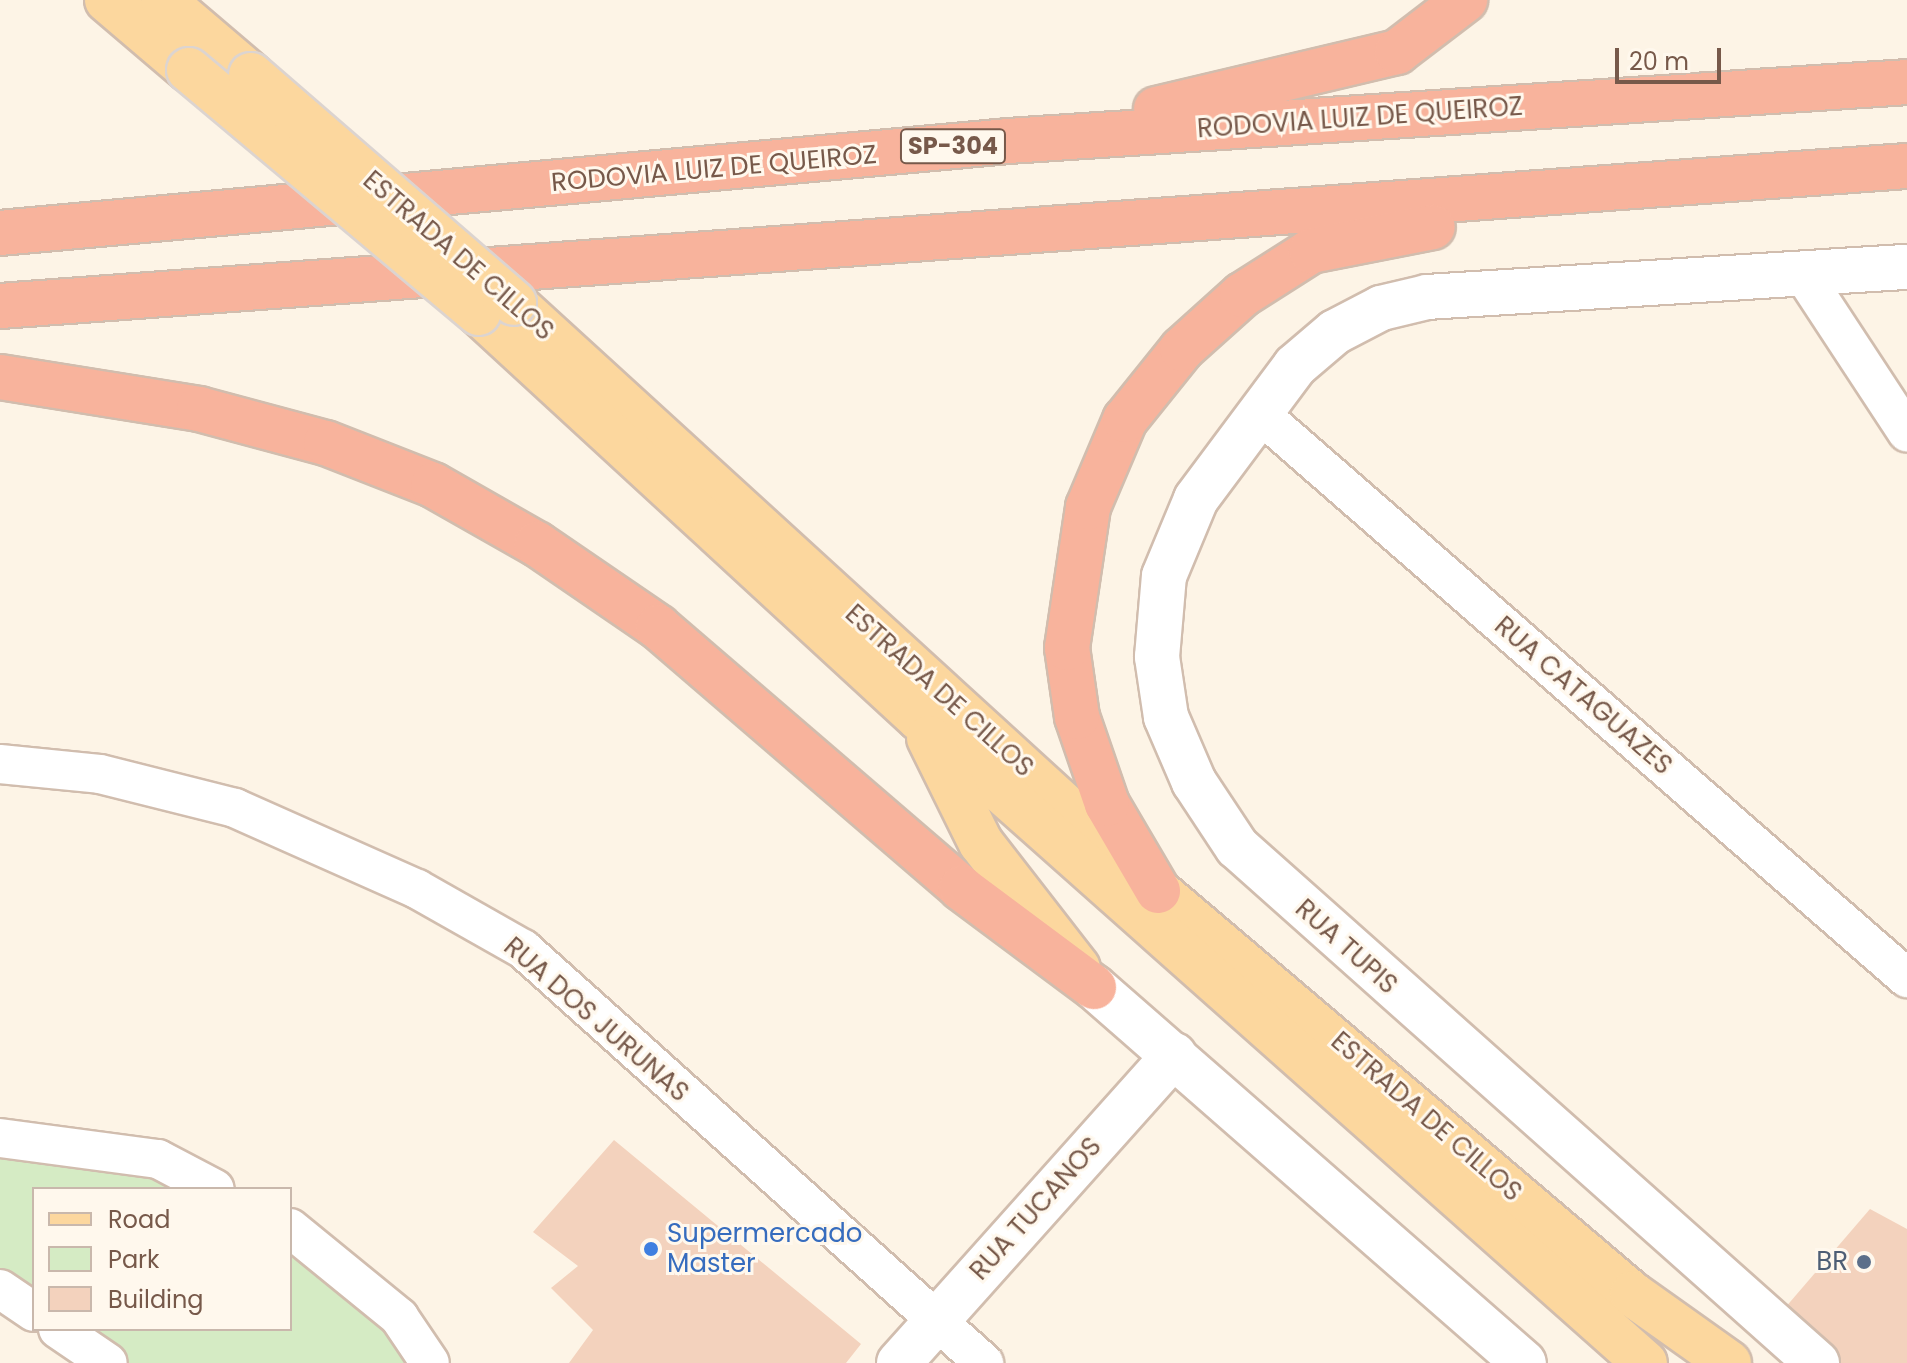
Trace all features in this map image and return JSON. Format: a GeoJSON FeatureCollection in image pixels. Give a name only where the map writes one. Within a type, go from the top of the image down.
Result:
{"type":"FeatureCollection","features":[{"type":"Feature","properties":{"kind":"highway"},"geometry":{"type":"LineString","coordinates":[[1008,141],[1397,52],[1465,0]]}},
{"type":"Feature","properties":{"kind":"highway","name":"RODOVIA LUIZ DE QUEIROZ"},"geometry":{"type":"LineString","coordinates":[[0,233],[268,212],[1008,141],[1907,82]]}},
{"type":"Feature","properties":{"kind":"highway"},"geometry":{"type":"LineString","coordinates":[[0,306],[1892,167]]}},
{"type":"Feature","properties":{"kind":"highway"},"geometry":{"type":"LineString","coordinates":[[1158,891],[1107,804],[1077,717],[1067,648],[1088,507],[1125,420],[1182,349],[1242,295],[1311,251],[1381,232],[1589,212],[1892,167]]}},
{"type":"Feature","properties":{"kind":"highway"},"geometry":{"type":"LineString","coordinates":[[0,213],[268,212]]}},
{"type":"Feature","properties":{"kind":"highway"},"geometry":{"type":"LineString","coordinates":[[0,377],[213,413],[326,443],[446,492],[658,627],[961,888],[1094,987]]}},
{"type":"Feature","properties":{"kind":"main road","name":"ESTRADA DE CILLOS"},"geometry":{"type":"LineString","coordinates":[[107,0],[189,70],[496,308],[1158,891],[1632,1294],[1729,1363]]}},
{"type":"Feature","properties":{"kind":"main road","name":"ESTRADA DE CILLOS"},"geometry":{"type":"LineString","coordinates":[[163,0],[251,75],[919,718],[1645,1363]]}},
{"type":"Feature","properties":{"kind":"main road","name":"RUA TUPIS"},"geometry":{"type":"LineString","coordinates":[[1817,1363],[1258,866],[1194,782],[1166,717],[1157,657],[1164,576],[1196,499],[1259,413],[1335,332],[1381,308],[1427,297],[1805,277],[1907,267]]}},
{"type":"Feature","properties":{"kind":"main road"},"geometry":{"type":"LineString","coordinates":[[919,718],[981,843],[1094,987],[1524,1363]]}},
{"type":"Feature","properties":{"kind":"main road","name":"RUA TUCANOS"},"geometry":{"type":"LineString","coordinates":[[899,1363],[1174,1055]]}},
{"type":"Feature","properties":{"kind":"street"},"geometry":{"type":"LineString","coordinates":[[1805,277],[1907,432]]}},
{"type":"Feature","properties":{"kind":"street","name":"RUA CATAGUAZES"},"geometry":{"type":"LineString","coordinates":[[1259,413],[1907,978]]}},
{"type":"Feature","properties":{"kind":"street","name":"RUA DOS JURUNAS"},"geometry":{"type":"LineString","coordinates":[[0,764],[100,774],[235,808],[417,889],[523,949],[984,1363]]}},
{"type":"Feature","properties":{"kind":"street"},"geometry":{"type":"LineString","coordinates":[[0,1138],[158,1159],[211,1187]]}},
{"type":"Feature","properties":{"kind":"street"},"geometry":{"type":"LineString","coordinates":[[292,1230],[399,1317],[430,1363]]}},
{"type":"Feature","properties":{"kind":"street"},"geometry":{"type":"LineString","coordinates":[[0,1289],[32,1311]]}},
{"type":"Feature","properties":{"kind":"street"},"geometry":{"type":"LineString","coordinates":[[61,1331],[108,1363]]}},
{"type":"Feature","properties":{"kind":"green space"},"geometry":{"type":"Polygon","coordinates":[[[0,1138],[207,1187],[32,1187],[32,1311],[0,1289],[0,1138]]]}},
{"type":"Feature","properties":{"kind":"green space"},"geometry":{"type":"Polygon","coordinates":[[[292,1230],[430,1363],[108,1363],[61,1331],[292,1331],[292,1230]]]}},
{"type":"Feature","properties":{"kind":"building","name":"Supermercado Master"},"geometry":{"type":"Polygon","coordinates":[[[614,1140],[861,1344],[846,1363],[569,1363],[593,1330],[551,1288],[578,1266],[533,1232],[614,1140]]]}},
{"type":"Feature","properties":{"kind":"building","name":"BR"},"geometry":{"type":"Polygon","coordinates":[[[1870,1209],[1907,1229],[1907,1363],[1793,1363],[1766,1330],[1870,1209]]]}},
{"type":"Feature","properties":{"kind":"place","name":"Supermercado Master"},"geometry":{"type":"Point","coordinates":[651,1249]}},
{"type":"Feature","properties":{"kind":"place","name":"BR"},"geometry":{"type":"Point","coordinates":[1864,1262]}}]}
